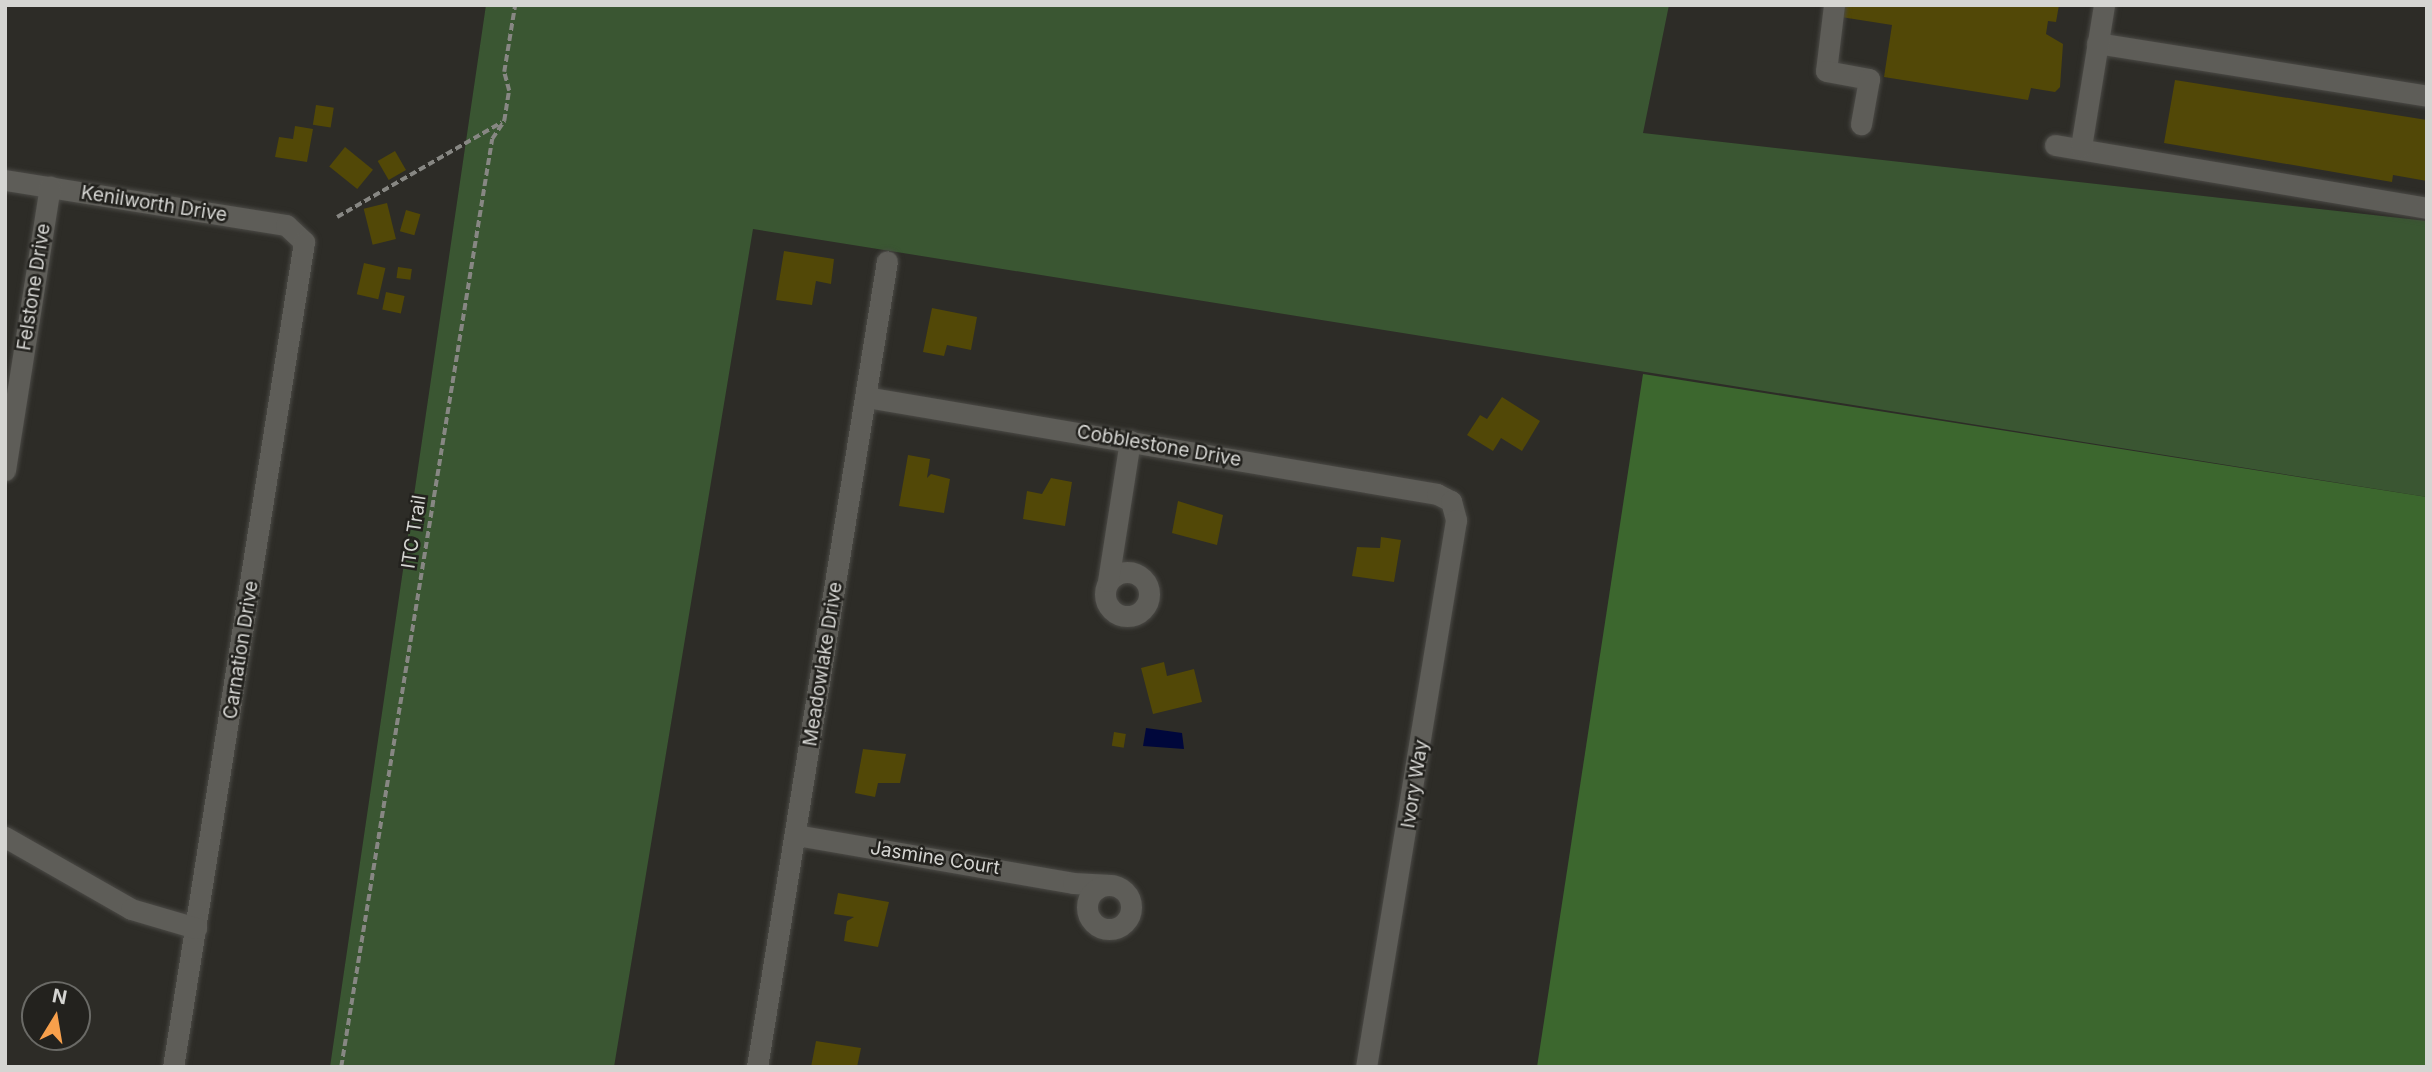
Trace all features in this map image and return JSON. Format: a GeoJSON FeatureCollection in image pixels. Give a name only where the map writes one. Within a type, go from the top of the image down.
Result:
{"type":"FeatureCollection","features":[{"type":"Feature","properties":{"kind":"street"},"geometry":{"type":"LineString","coordinates":[[1834,5],[1826,71],[1869,79],[1861,124]]}},
{"type":"Feature","properties":{"kind":"street"},"geometry":{"type":"LineString","coordinates":[[2081,147],[2104,5]]}},
{"type":"Feature","properties":{"kind":"street"},"geometry":{"type":"LineString","coordinates":[[2097,43],[2427,96]]}},
{"type":"Feature","properties":{"kind":"street"},"geometry":{"type":"LineString","coordinates":[[2055,145],[2081,147],[2427,208]]}},
{"type":"Feature","properties":{"kind":"street","name":"Kenilworth Drive"},"geometry":{"type":"LineString","coordinates":[[5,180],[286,225],[300,234]]}},
{"type":"Feature","properties":{"kind":"street","name":"Felstone Drive"},"geometry":{"type":"LineString","coordinates":[[5,470],[50,187]]}},
{"type":"Feature","properties":{"kind":"street","name":"Carnation Drive"},"geometry":{"type":"LineString","coordinates":[[173,1067],[305,251],[300,234]]}},
{"type":"Feature","properties":{"kind":"street","name":"Meadowlake Drive"},"geometry":{"type":"LineString","coordinates":[[757,1067],[887,261]]}},
{"type":"Feature","properties":{"kind":"street","name":"Cobblestone Drive"},"geometry":{"type":"LineString","coordinates":[[866,397],[1437,494],[1451,501]]}},
{"type":"Feature","properties":{"kind":"street"},"geometry":{"type":"LineString","coordinates":[[1115,554],[1148,590],[1146,604],[1136,614],[1122,615],[1110,608],[1105,595],[1115,554],[1130,441]]}},
{"type":"Feature","properties":{"kind":"street","name":"Ivory Way"},"geometry":{"type":"LineString","coordinates":[[1366,1067],[1456,520],[1451,501]]}},
{"type":"Feature","properties":{"kind":"street"},"geometry":{"type":"LineString","coordinates":[[1108,581],[1120,573],[1135,573]]}},
{"type":"Feature","properties":{"kind":"street","name":"Jasmine Court"},"geometry":{"type":"LineString","coordinates":[[796,835],[1073,883],[1111,885]]}},
{"type":"Feature","properties":{"kind":"street"},"geometry":{"type":"LineString","coordinates":[[5,837],[131,909],[196,928]]}},
{"type":"Feature","properties":{"kind":"street"},"geometry":{"type":"LineString","coordinates":[[1073,883],[1092,920],[1104,928],[1123,923],[1130,911],[1128,897],[1111,885],[1096,889],[1087,907]]}},
{"type":"Feature","properties":{"kind":"path","name":"ITC Trail"},"geometry":{"type":"LineString","coordinates":[[341,1067],[492,139],[504,121],[505,72],[515,5]]}},
{"type":"Feature","properties":{"kind":"path"},"geometry":{"type":"LineString","coordinates":[[337,217],[504,121]]}},
{"type":"Feature","properties":{"kind":"green space"},"geometry":{"type":"Polygon","coordinates":[[[486,5],[1669,5],[1643,133],[2427,221],[2427,497],[753,229],[614,1067],[330,1067],[486,5]]]}},
{"type":"Feature","properties":{"kind":"green space"},"geometry":{"type":"Polygon","coordinates":[[[1643,374],[2427,497],[2427,1067],[1537,1067],[1643,374]]]}},
{"type":"Feature","properties":{"kind":"shaded area"},"geometry":{"type":"Polygon","coordinates":[[[1146,728],[1182,733],[1184,749],[1143,746],[1146,728]]]}},
{"type":"Feature","properties":{"kind":"building"},"geometry":{"type":"Polygon","coordinates":[[[1843,5],[2059,5],[2056,22],[2048,21],[2046,34],[2063,44],[2060,87],[2055,92],[2031,88],[2028,100],[1884,77],[1892,25],[1841,17],[1843,5]]]}},
{"type":"Feature","properties":{"kind":"building"},"geometry":{"type":"Polygon","coordinates":[[[2175,80],[2427,120],[2427,181],[2393,175],[2392,182],[2164,143],[2175,80]]]}},
{"type":"Feature","properties":{"kind":"building"},"geometry":{"type":"Polygon","coordinates":[[[316,105],[334,108],[331,128],[313,125],[316,105]]]}},
{"type":"Feature","properties":{"kind":"building"},"geometry":{"type":"Polygon","coordinates":[[[295,126],[313,129],[307,162],[275,157],[279,137],[293,139],[295,126]]]}},
{"type":"Feature","properties":{"kind":"building"},"geometry":{"type":"Polygon","coordinates":[[[345,147],[373,170],[357,189],[329,166],[345,147]]]}},
{"type":"Feature","properties":{"kind":"building"},"geometry":{"type":"Polygon","coordinates":[[[395,151],[406,170],[389,180],[378,161],[395,151]]]}},
{"type":"Feature","properties":{"kind":"building"},"geometry":{"type":"Polygon","coordinates":[[[387,203],[396,239],[373,245],[364,209],[387,203]]]}},
{"type":"Feature","properties":{"kind":"building"},"geometry":{"type":"Polygon","coordinates":[[[406,210],[420,214],[414,235],[400,231],[406,210]]]}},
{"type":"Feature","properties":{"kind":"building"},"geometry":{"type":"Polygon","coordinates":[[[784,251],[834,259],[831,284],[816,281],[812,305],[776,300],[784,251]]]}},
{"type":"Feature","properties":{"kind":"building"},"geometry":{"type":"Polygon","coordinates":[[[364,263],[385,268],[378,299],[357,294],[364,263]]]}},
{"type":"Feature","properties":{"kind":"building"},"geometry":{"type":"Polygon","coordinates":[[[398,267],[412,269],[410,280],[396,278],[398,267]]]}},
{"type":"Feature","properties":{"kind":"building"},"geometry":{"type":"Polygon","coordinates":[[[386,292],[405,296],[401,314],[382,310],[386,292]]]}},
{"type":"Feature","properties":{"kind":"building"},"geometry":{"type":"Polygon","coordinates":[[[932,308],[977,317],[971,350],[947,345],[944,356],[923,352],[932,308]]]}},
{"type":"Feature","properties":{"kind":"building"},"geometry":{"type":"Polygon","coordinates":[[[1502,397],[1540,421],[1522,451],[1501,438],[1493,451],[1467,435],[1480,415],[1487,419],[1502,397]]]}},
{"type":"Feature","properties":{"kind":"building"},"geometry":{"type":"Polygon","coordinates":[[[908,455],[930,459],[927,478],[931,474],[950,479],[944,513],[899,506],[908,455]]]}},
{"type":"Feature","properties":{"kind":"building"},"geometry":{"type":"Polygon","coordinates":[[[1051,478],[1072,482],[1065,526],[1023,519],[1027,491],[1042,494],[1051,478]]]}},
{"type":"Feature","properties":{"kind":"building"},"geometry":{"type":"Polygon","coordinates":[[[1178,501],[1223,515],[1217,545],[1172,533],[1178,501]]]}},
{"type":"Feature","properties":{"kind":"building"},"geometry":{"type":"Polygon","coordinates":[[[1381,537],[1401,540],[1394,582],[1352,576],[1357,547],[1380,548],[1381,537]]]}},
{"type":"Feature","properties":{"kind":"building"},"geometry":{"type":"Polygon","coordinates":[[[1164,662],[1167,676],[1194,669],[1202,702],[1153,714],[1141,668],[1164,662]]]}},
{"type":"Feature","properties":{"kind":"building"},"geometry":{"type":"Polygon","coordinates":[[[1114,732],[1126,734],[1124,748],[1112,746],[1114,732]]]}},
{"type":"Feature","properties":{"kind":"building"},"geometry":{"type":"Polygon","coordinates":[[[863,749],[906,754],[900,783],[878,783],[875,797],[855,793],[863,749]]]}},
{"type":"Feature","properties":{"kind":"building"},"geometry":{"type":"Polygon","coordinates":[[[838,893],[889,902],[878,947],[844,941],[847,921],[854,917],[834,914],[838,893]]]}},
{"type":"Feature","properties":{"kind":"building"},"geometry":{"type":"Polygon","coordinates":[[[816,1041],[861,1048],[857,1067],[811,1067],[816,1041]]]}}]}
